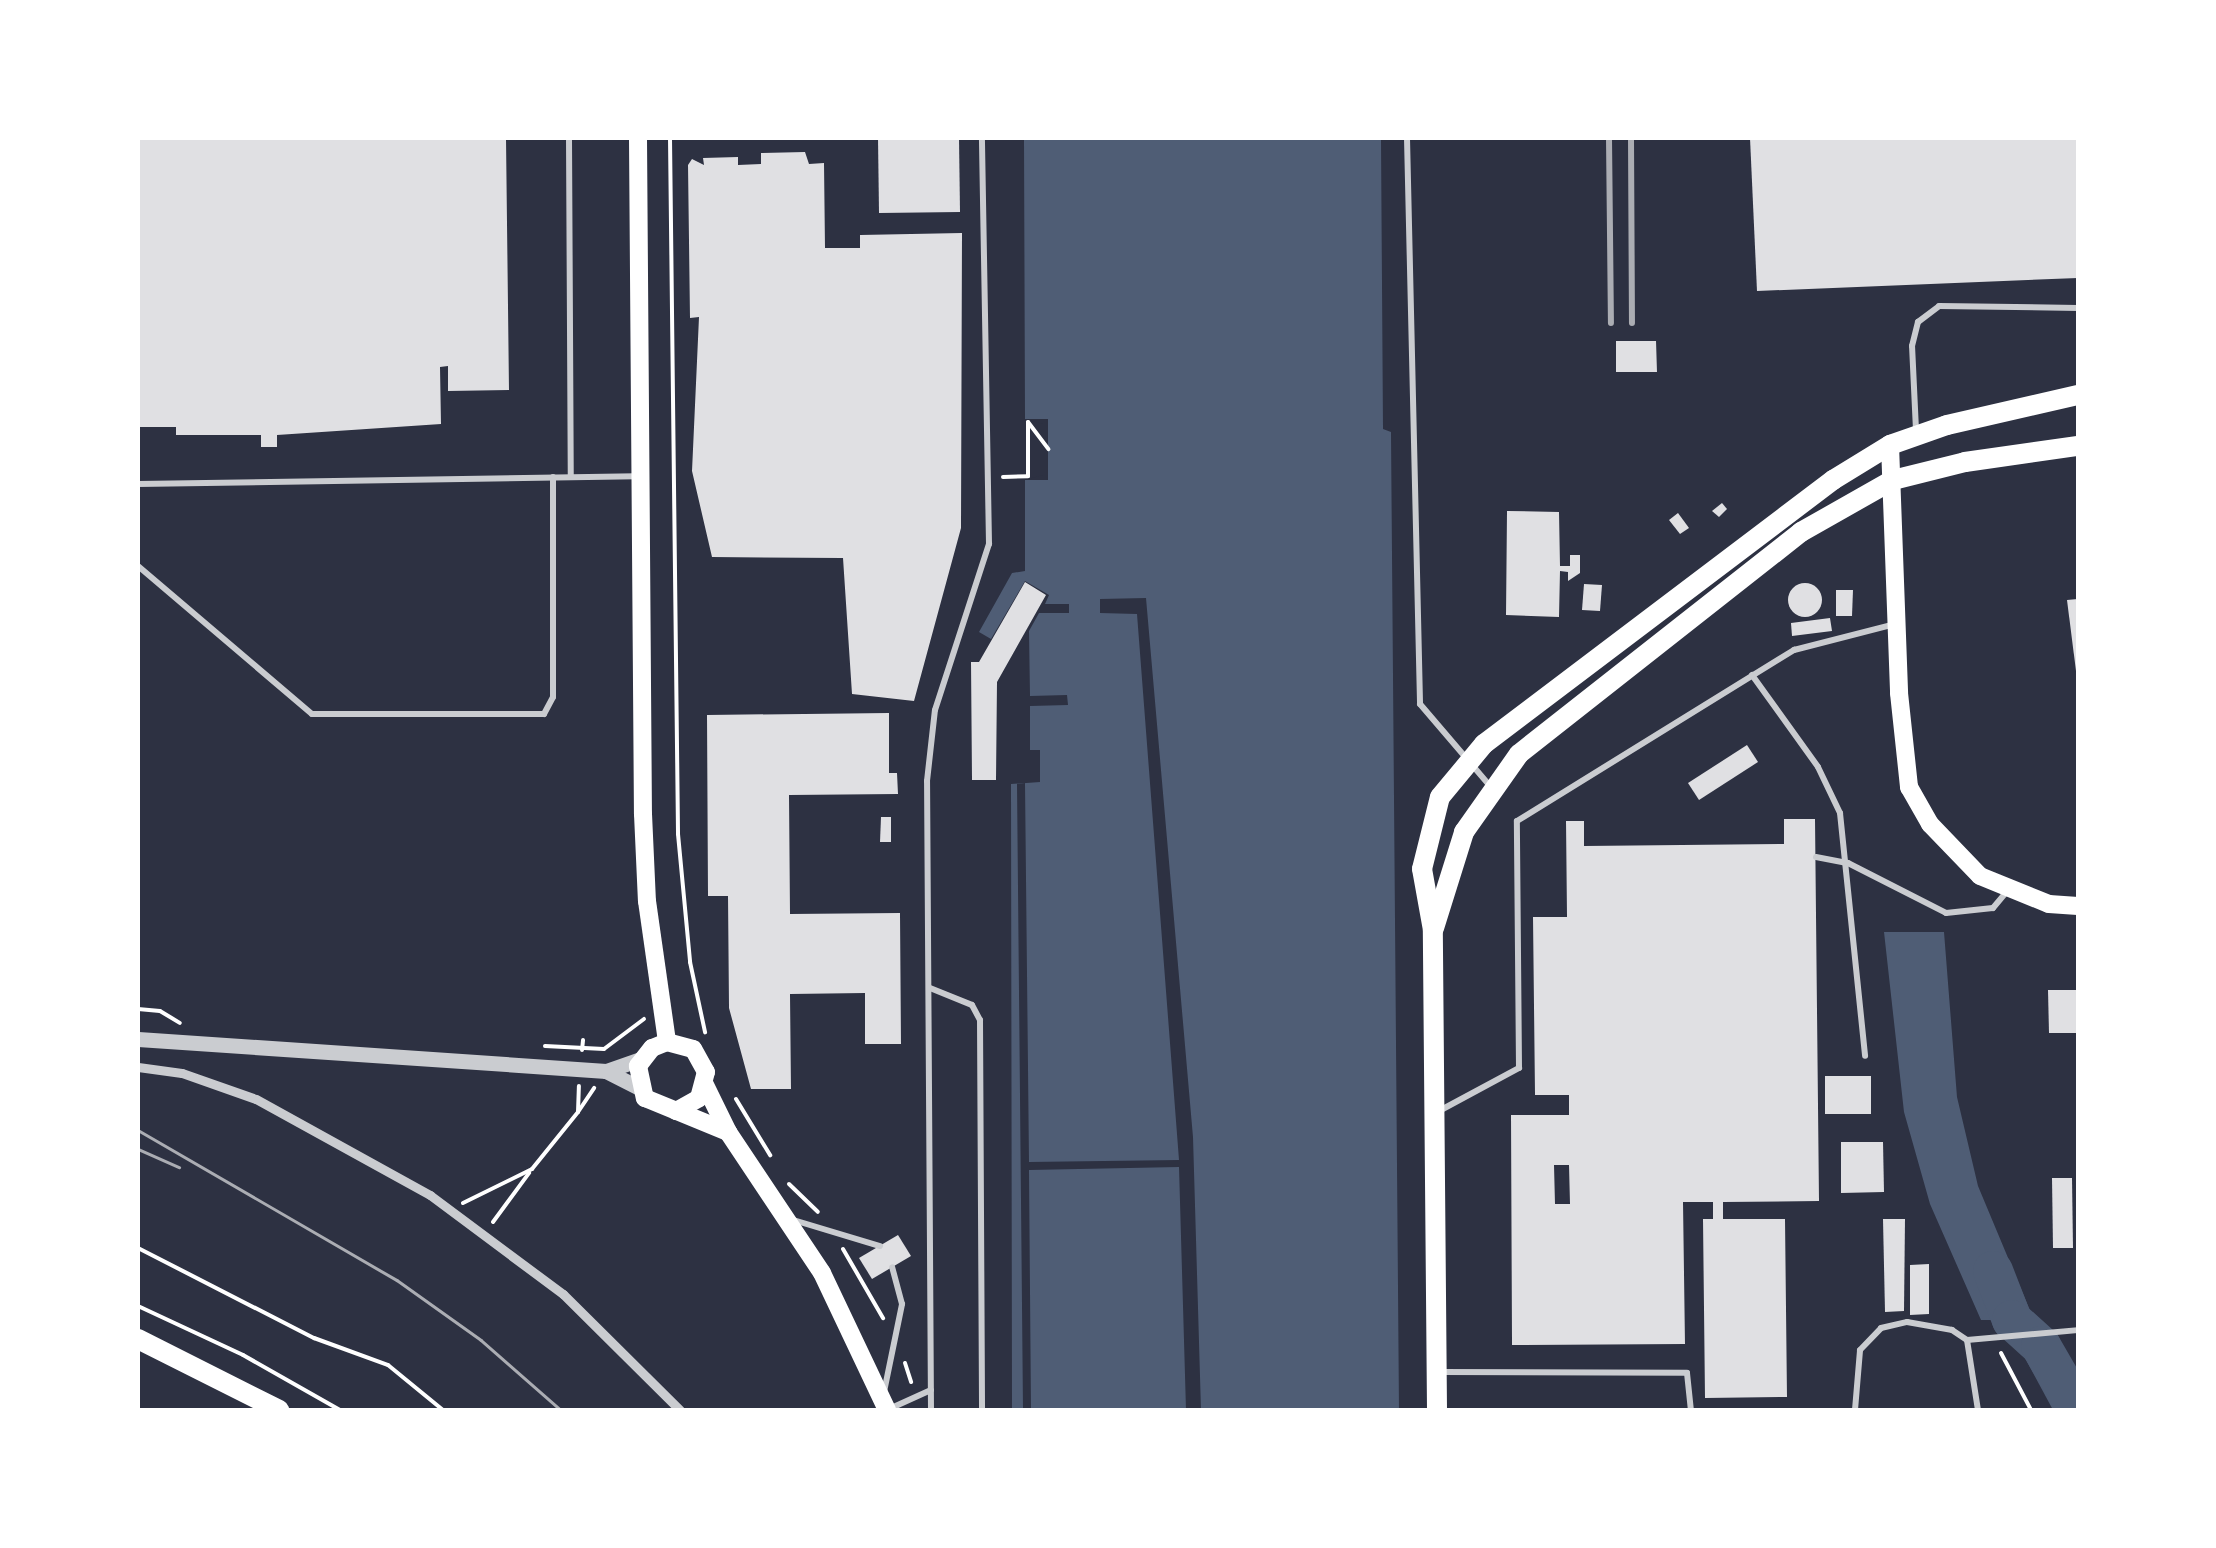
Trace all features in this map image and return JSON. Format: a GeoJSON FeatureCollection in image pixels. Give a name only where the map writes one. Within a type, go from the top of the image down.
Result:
{"type":"FeatureCollection","features":[{"type":"Feature","properties":{"kind":"main road"},"geometry":{"type":"LineString","coordinates":[[638,138],[643,814],[667,1042]]}},
{"type":"Feature","properties":{"kind":"main road"},"geometry":{"type":"LineString","coordinates":[[1437,1410],[1433,930],[1422,869],[1428,832],[1440,797],[1468,759],[1774,519],[1890,446],[2023,404],[2078,395]]}},
{"type":"Feature","properties":{"kind":"main road"},"geometry":{"type":"LineString","coordinates":[[1890,446],[1896,624],[1909,786],[1930,824],[1962,859],[2008,890],[2078,906]]}},
{"type":"Feature","properties":{"kind":"main road"},"geometry":{"type":"LineString","coordinates":[[1433,930],[1464,832],[1491,787],[1534,742],[1801,532],[1894,480],[1965,462],[2078,446]]}},
{"type":"Feature","properties":{"kind":"main road"},"geometry":{"type":"LineString","coordinates":[[728,1132],[653,1106],[639,1088],[641,1059],[667,1042],[693,1048],[702,1059],[705,1086],[728,1132],[851,1325],[886,1406]]}},
{"type":"Feature","properties":{"kind":"main road"},"geometry":{"type":"LineString","coordinates":[[676,1111],[689,1107],[705,1086]]}},
{"type":"Feature","properties":{"kind":"main road"},"geometry":{"type":"LineString","coordinates":[[138,1340],[279,1410]]}},
{"type":"Feature","properties":{"kind":"street"},"geometry":{"type":"LineString","coordinates":[[138,1039],[606,1071],[641,1059]]}},
{"type":"Feature","properties":{"kind":"street"},"geometry":{"type":"LineString","coordinates":[[138,1067],[182,1073],[256,1098],[450,1210],[586,1315],[680,1410]]}},
{"type":"Feature","properties":{"kind":"street"},"geometry":{"type":"LineString","coordinates":[[606,1071],[639,1088]]}},
{"type":"Feature","properties":{"kind":"lane"},"geometry":{"type":"LineString","coordinates":[[569,138],[572,477]]}},
{"type":"Feature","properties":{"kind":"lane"},"geometry":{"type":"LineString","coordinates":[[932,1410],[930,732],[986,559],[982,138]]}},
{"type":"Feature","properties":{"kind":"lane"},"geometry":{"type":"LineString","coordinates":[[1407,138],[1420,704],[1491,787]]}},
{"type":"Feature","properties":{"kind":"lane"},"geometry":{"type":"LineString","coordinates":[[1916,436],[1912,346],[1918,322],[1939,306],[2078,308]]}},
{"type":"Feature","properties":{"kind":"lane"},"geometry":{"type":"LineString","coordinates":[[138,484],[642,476]]}},
{"type":"Feature","properties":{"kind":"lane"},"geometry":{"type":"LineString","coordinates":[[138,566],[312,714],[544,714],[553,697],[553,477]]}},
{"type":"Feature","properties":{"kind":"lane"},"geometry":{"type":"LineString","coordinates":[[1435,1112],[1519,1068],[1517,821],[1794,650],[1896,624]]}},
{"type":"Feature","properties":{"kind":"lane"},"geometry":{"type":"LineString","coordinates":[[1752,675],[1818,767],[1840,813],[1866,1056]]}},
{"type":"Feature","properties":{"kind":"lane"},"geometry":{"type":"LineString","coordinates":[[1816,856],[1848,864],[1946,913],[1994,908],[2008,890]]}},
{"type":"Feature","properties":{"kind":"lane"},"geometry":{"type":"LineString","coordinates":[[930,988],[972,1005],[980,1020],[982,1410]]}},
{"type":"Feature","properties":{"kind":"lane"},"geometry":{"type":"LineString","coordinates":[[787,1219],[880,1246]]}},
{"type":"Feature","properties":{"kind":"lane"},"geometry":{"type":"LineString","coordinates":[[892,1267],[902,1304],[886,1406],[918,1401],[932,1388]]}},
{"type":"Feature","properties":{"kind":"lane"},"geometry":{"type":"LineString","coordinates":[[1855,1410],[1860,1350],[1881,1328],[1906,1322],[1952,1330],[1967,1340],[1978,1410]]}},
{"type":"Feature","properties":{"kind":"lane"},"geometry":{"type":"LineString","coordinates":[[1967,1340],[1984,1334],[2078,1330]]}},
{"type":"Feature","properties":{"kind":"lane"},"geometry":{"type":"LineString","coordinates":[[1437,1372],[1687,1373],[1691,1410]]}},
{"type":"Feature","properties":{"kind":"path"},"geometry":{"type":"LineString","coordinates":[[670,138],[678,834],[698,1012]]}},
{"type":"Feature","properties":{"kind":"path"},"geometry":{"type":"LineString","coordinates":[[988,477],[1028,476],[1028,422],[1048,450]]}},
{"type":"Feature","properties":{"kind":"path"},"geometry":{"type":"LineString","coordinates":[[138,1009],[160,1011],[189,1028]]}},
{"type":"Feature","properties":{"kind":"path"},"geometry":{"type":"LineString","coordinates":[[526,1045],[604,1050],[633,1023],[662,1017]]}},
{"type":"Feature","properties":{"kind":"path"},"geometry":{"type":"LineString","coordinates":[[484,1234],[578,1112],[579,1080]]}},
{"type":"Feature","properties":{"kind":"path"},"geometry":{"type":"LineString","coordinates":[[450,1210],[532,1170]]}},
{"type":"Feature","properties":{"kind":"path"},"geometry":{"type":"LineString","coordinates":[[138,1248],[314,1338],[388,1365],[442,1410]]}},
{"type":"Feature","properties":{"kind":"path"},"geometry":{"type":"LineString","coordinates":[[138,1306],[243,1354],[340,1410]]}},
{"type":"Feature","properties":{"kind":"path"},"geometry":{"type":"LineString","coordinates":[[1984,1334],[2006,1359],[2031,1410]]}},
{"type":"Feature","properties":{"kind":"water"},"geometry":{"type":"Polygon","coordinates":[[[1024,138],[1381,138],[1383,429],[1391,432],[1399,1410],[1012,1410],[1011,784],[1040,782],[1040,750],[1030,750],[1030,706],[1068,705],[1067,695],[1030,696],[1029,631],[1039,613],[1069,613],[1069,604],[1045,604],[1049,595],[1025,581],[991,639],[979,632],[1012,573],[1025,571],[1025,480],[1047,480],[1048,420],[1025,419],[1024,138]]]}},
{"type":"Feature","properties":{"kind":"water"},"geometry":{"type":"Polygon","coordinates":[[[1884,932],[1944,932],[1957,1097],[1978,1186],[2034,1320],[1981,1320],[1930,1204],[1904,1112],[1884,932]]]}},
{"type":"Feature","properties":{"kind":"water"},"geometry":{"type":"Polygon","coordinates":[[[2062,1345],[2078,1376],[2078,1410],[2053,1410],[2019,1347],[2062,1345]]]}},
{"type":"Feature","properties":{"kind":"pier"},"geometry":{"type":"Polygon","coordinates":[[[1025,419],[1048,419],[1048,480],[1025,480],[1043,475],[1043,424],[1025,419]]]}},
{"type":"Feature","properties":{"kind":"pier"},"geometry":{"type":"Polygon","coordinates":[[[1146,598],[1193,1137],[1201,1410],[1186,1410],[1179,1167],[1029,1170],[1031,1410],[1023,1410],[1017,784],[1025,783],[1029,1162],[1179,1160],[1137,614],[1100,613],[1100,599],[1146,598]]]}},
{"type":"Feature","properties":{"kind":"building"},"geometry":{"type":"Polygon","coordinates":[[[138,138],[506,138],[509,390],[448,391],[448,366],[440,367],[441,424],[277,435],[277,447],[261,447],[261,435],[176,435],[176,427],[138,427],[138,138]]]}},
{"type":"Feature","properties":{"kind":"building"},"geometry":{"type":"Polygon","coordinates":[[[878,138],[959,138],[960,212],[879,213],[878,138]]]}},
{"type":"Feature","properties":{"kind":"building"},"geometry":{"type":"Polygon","coordinates":[[[1750,138],[2078,138],[2078,278],[1757,291],[1750,138]]]}},
{"type":"Feature","properties":{"kind":"building"},"geometry":{"type":"Polygon","coordinates":[[[805,152],[809,164],[824,163],[825,248],[860,248],[860,235],[962,233],[961,528],[914,701],[852,694],[843,558],[712,557],[692,471],[699,317],[690,318],[688,165],[692,159],[704,165],[703,158],[738,157],[738,165],[761,164],[761,153],[805,152]]]}},
{"type":"Feature","properties":{"kind":"building"},"geometry":{"type":"Polygon","coordinates":[[[1616,341],[1656,341],[1657,372],[1616,372],[1616,341]]]}},
{"type":"Feature","properties":{"kind":"building"},"geometry":{"type":"Polygon","coordinates":[[[1722,503],[1727,509],[1719,517],[1712,511],[1722,503]]]}},
{"type":"Feature","properties":{"kind":"building"},"geometry":{"type":"Polygon","coordinates":[[[1507,511],[1559,512],[1560,566],[1570,566],[1570,555],[1580,555],[1580,573],[1568,581],[1568,572],[1560,571],[1559,617],[1506,615],[1507,511]]]}},
{"type":"Feature","properties":{"kind":"building"},"geometry":{"type":"Polygon","coordinates":[[[1678,513],[1689,528],[1680,534],[1669,520],[1678,513]]]}},
{"type":"Feature","properties":{"kind":"building"},"geometry":{"type":"Polygon","coordinates":[[[1025,582],[1046,595],[997,682],[996,780],[972,780],[971,662],[979,662],[1025,582]]]}},
{"type":"Feature","properties":{"kind":"building"},"geometry":{"type":"Polygon","coordinates":[[[1805,583],[1817,588],[1822,600],[1817,612],[1805,617],[1793,612],[1788,600],[1793,588],[1805,583]]]}},
{"type":"Feature","properties":{"kind":"building"},"geometry":{"type":"Polygon","coordinates":[[[1584,584],[1602,585],[1600,611],[1582,610],[1584,584]]]}},
{"type":"Feature","properties":{"kind":"building"},"geometry":{"type":"Polygon","coordinates":[[[1836,590],[1853,590],[1852,616],[1836,616],[1836,590]]]}},
{"type":"Feature","properties":{"kind":"building"},"geometry":{"type":"Polygon","coordinates":[[[2078,599],[2078,671],[2076,671],[2067,600],[2078,599]]]}},
{"type":"Feature","properties":{"kind":"building"},"geometry":{"type":"Polygon","coordinates":[[[1830,618],[1832,631],[1792,636],[1791,623],[1830,618]]]}},
{"type":"Feature","properties":{"kind":"building"},"geometry":{"type":"Polygon","coordinates":[[[889,713],[889,773],[897,773],[898,794],[789,795],[790,914],[900,913],[901,1044],[865,1044],[865,993],[790,994],[791,1089],[751,1089],[729,1008],[728,896],[708,896],[707,715],[889,713]]]}},
{"type":"Feature","properties":{"kind":"building"},"geometry":{"type":"Polygon","coordinates":[[[1747,745],[1758,762],[1699,800],[1688,783],[1747,745]]]}},
{"type":"Feature","properties":{"kind":"building"},"geometry":{"type":"Polygon","coordinates":[[[881,817],[891,817],[891,842],[880,842],[881,817]]]}},
{"type":"Feature","properties":{"kind":"building"},"geometry":{"type":"Polygon","coordinates":[[[1784,819],[1815,819],[1819,1201],[1723,1202],[1723,1219],[1785,1219],[1787,1397],[1705,1398],[1703,1219],[1713,1219],[1713,1202],[1683,1202],[1685,1344],[1512,1345],[1511,1115],[1569,1115],[1569,1095],[1535,1095],[1533,917],[1567,917],[1566,821],[1584,821],[1584,846],[1784,844],[1784,819]],[[1554,1165],[1555,1204],[1570,1204],[1569,1165],[1554,1165]]]}},
{"type":"Feature","properties":{"kind":"building"},"geometry":{"type":"Polygon","coordinates":[[[2048,990],[2078,990],[2078,1033],[2049,1033],[2048,990]]]}},
{"type":"Feature","properties":{"kind":"building"},"geometry":{"type":"Polygon","coordinates":[[[1825,1076],[1871,1076],[1871,1114],[1825,1114],[1825,1076]]]}},
{"type":"Feature","properties":{"kind":"building"},"geometry":{"type":"Polygon","coordinates":[[[1841,1142],[1883,1142],[1884,1192],[1841,1193],[1841,1142]]]}},
{"type":"Feature","properties":{"kind":"building"},"geometry":{"type":"Polygon","coordinates":[[[2052,1178],[2072,1178],[2073,1248],[2053,1248],[2052,1178]]]}},
{"type":"Feature","properties":{"kind":"building"},"geometry":{"type":"Polygon","coordinates":[[[1883,1219],[1905,1219],[1904,1311],[1885,1312],[1883,1219]]]}},
{"type":"Feature","properties":{"kind":"building"},"geometry":{"type":"Polygon","coordinates":[[[898,1235],[911,1256],[872,1279],[859,1258],[898,1235]]]}},
{"type":"Feature","properties":{"kind":"building"},"geometry":{"type":"Polygon","coordinates":[[[1929,1264],[1929,1314],[1910,1315],[1910,1265],[1929,1264]]]}},
{"type":"Feature","properties":{"kind":"waterway"},"geometry":{"type":"LineString","coordinates":[[1993,1271],[2012,1320],[2041,1346],[2078,1410]]}},
{"type":"Feature","properties":{"kind":"tram line"},"geometry":{"type":"LineString","coordinates":[[138,1130],[397,1280],[481,1340],[561,1410]]}},
{"type":"Feature","properties":{"kind":"tram line"},"geometry":{"type":"LineString","coordinates":[[138,1149],[179,1167]]}},
{"type":"Feature","properties":{"kind":"railway"},"geometry":{"type":"LineString","coordinates":[[1609,138],[1611,323]]}},
{"type":"Feature","properties":{"kind":"railway"},"geometry":{"type":"LineString","coordinates":[[1631,138],[1632,323]]}}]}
